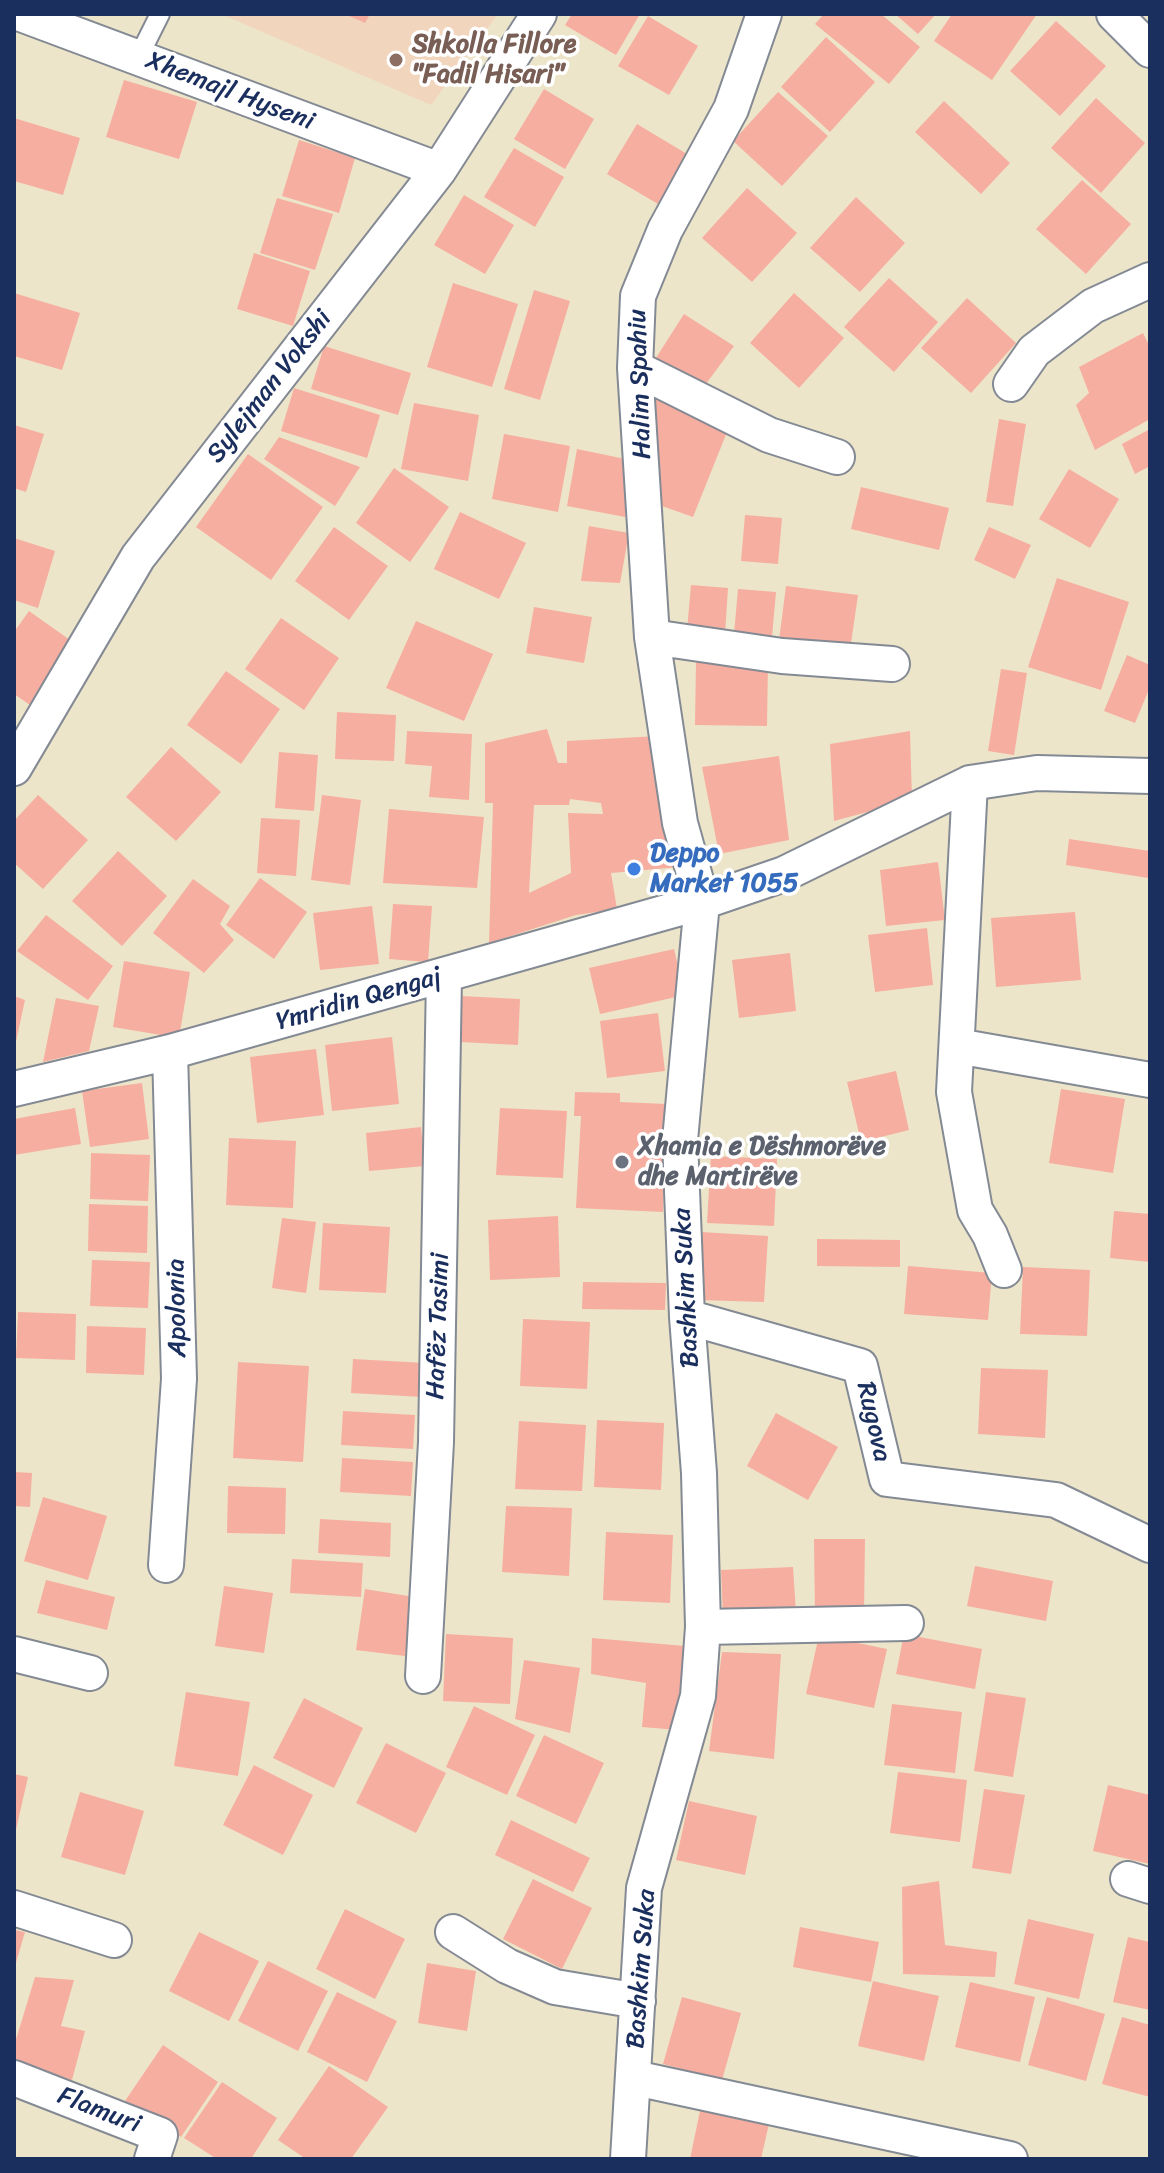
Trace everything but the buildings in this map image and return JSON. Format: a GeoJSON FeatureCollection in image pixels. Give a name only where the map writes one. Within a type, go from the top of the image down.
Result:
{"type":"FeatureCollection","features":[{"type":"Feature","properties":{"kind":"street","name":"Xhemajl Hyseni"},"geometry":{"type":"LineString","coordinates":[[21,14],[439,170]]}},
{"type":"Feature","properties":{"kind":"street","name":"Sylejman Vokshi"},"geometry":{"type":"LineString","coordinates":[[14,768],[138,557],[439,170],[539,14]]}},
{"type":"Feature","properties":{"kind":"street","name":"Halim Spahiu"},"geometry":{"type":"LineString","coordinates":[[702,902],[680,823],[652,637],[635,368],[638,296],[665,230],[731,109],[764,14]]}},
{"type":"Feature","properties":{"kind":"street"},"geometry":{"type":"LineString","coordinates":[[1114,14],[1150,50]]}},
{"type":"Feature","properties":{"kind":"street"},"geometry":{"type":"LineString","coordinates":[[1011,384],[1034,351],[1093,306],[1150,280]]}},
{"type":"Feature","properties":{"kind":"street"},"geometry":{"type":"LineString","coordinates":[[635,368],[769,435],[837,457]]}},
{"type":"Feature","properties":{"kind":"street"},"geometry":{"type":"LineString","coordinates":[[652,637],[782,656],[892,664]]}},
{"type":"Feature","properties":{"kind":"street","name":"Ymridin Qengaj"},"geometry":{"type":"LineString","coordinates":[[14,1089],[170,1052],[702,902],[784,874],[970,783],[1037,773],[1150,776]]}},
{"type":"Feature","properties":{"kind":"street"},"geometry":{"type":"LineString","coordinates":[[970,783],[954,1092],[975,1210],[990,1235],[1004,1270]]}},
{"type":"Feature","properties":{"kind":"street","name":"Bashkim Suka"},"geometry":{"type":"LineString","coordinates":[[628,2159],[644,1888],[698,1696],[703,1627],[699,1473],[687,1317],[680,1140],[702,902]]}},
{"type":"Feature","properties":{"kind":"street","name":"Hafëz Tasimi"},"geometry":{"type":"LineString","coordinates":[[423,1676],[436,1442],[444,976]]}},
{"type":"Feature","properties":{"kind":"street"},"geometry":{"type":"LineString","coordinates":[[957,1046],[1150,1080]]}},
{"type":"Feature","properties":{"kind":"street","name":"Apolonia"},"geometry":{"type":"LineString","coordinates":[[166,1565],[179,1379],[170,1052]]}},
{"type":"Feature","properties":{"kind":"street","name":"Rugova"},"geometry":{"type":"LineString","coordinates":[[687,1317],[860,1366],[887,1479],[1056,1500],[1150,1545]]}},
{"type":"Feature","properties":{"kind":"street"},"geometry":{"type":"LineString","coordinates":[[703,1627],[906,1623]]}},
{"type":"Feature","properties":{"kind":"street"},"geometry":{"type":"LineString","coordinates":[[14,1654],[90,1673]]}},
{"type":"Feature","properties":{"kind":"street"},"geometry":{"type":"LineString","coordinates":[[14,1908],[114,1940]]}},
{"type":"Feature","properties":{"kind":"street"},"geometry":{"type":"LineString","coordinates":[[453,1932],[507,1966],[555,1987],[638,2001]]}},
{"type":"Feature","properties":{"kind":"street","name":"Flamuri"},"geometry":{"type":"LineString","coordinates":[[14,2078],[160,2135],[152,2159]]}},
{"type":"Feature","properties":{"kind":"street","name":"Bashkim Suka"},"geometry":{"type":"LineString","coordinates":[[635,2078],[1010,2159]]}},
{"type":"Feature","properties":{"kind":"lane"},"geometry":{"type":"LineString","coordinates":[[138,58],[160,14]]}},
{"type":"Feature","properties":{"kind":"shaded area","name":"Shkolla Fillore \"Fadil Hisari\""},"geometry":{"type":"Polygon","coordinates":[[[221,14],[498,14],[431,105],[221,14]]]}},
{"type":"Feature","properties":{"kind":"place","name":"Shkolla Fillore \"Fadil Hisari\""},"geometry":{"type":"Point","coordinates":[396,60]}},
{"type":"Feature","properties":{"kind":"place","name":"Deppo Market 1055"},"geometry":{"type":"Point","coordinates":[634,869]}},
{"type":"Feature","properties":{"kind":"place","name":"Xhamia e Dëshmorëve dhe Martirëve"},"geometry":{"type":"Point","coordinates":[622,1162]}}]}
